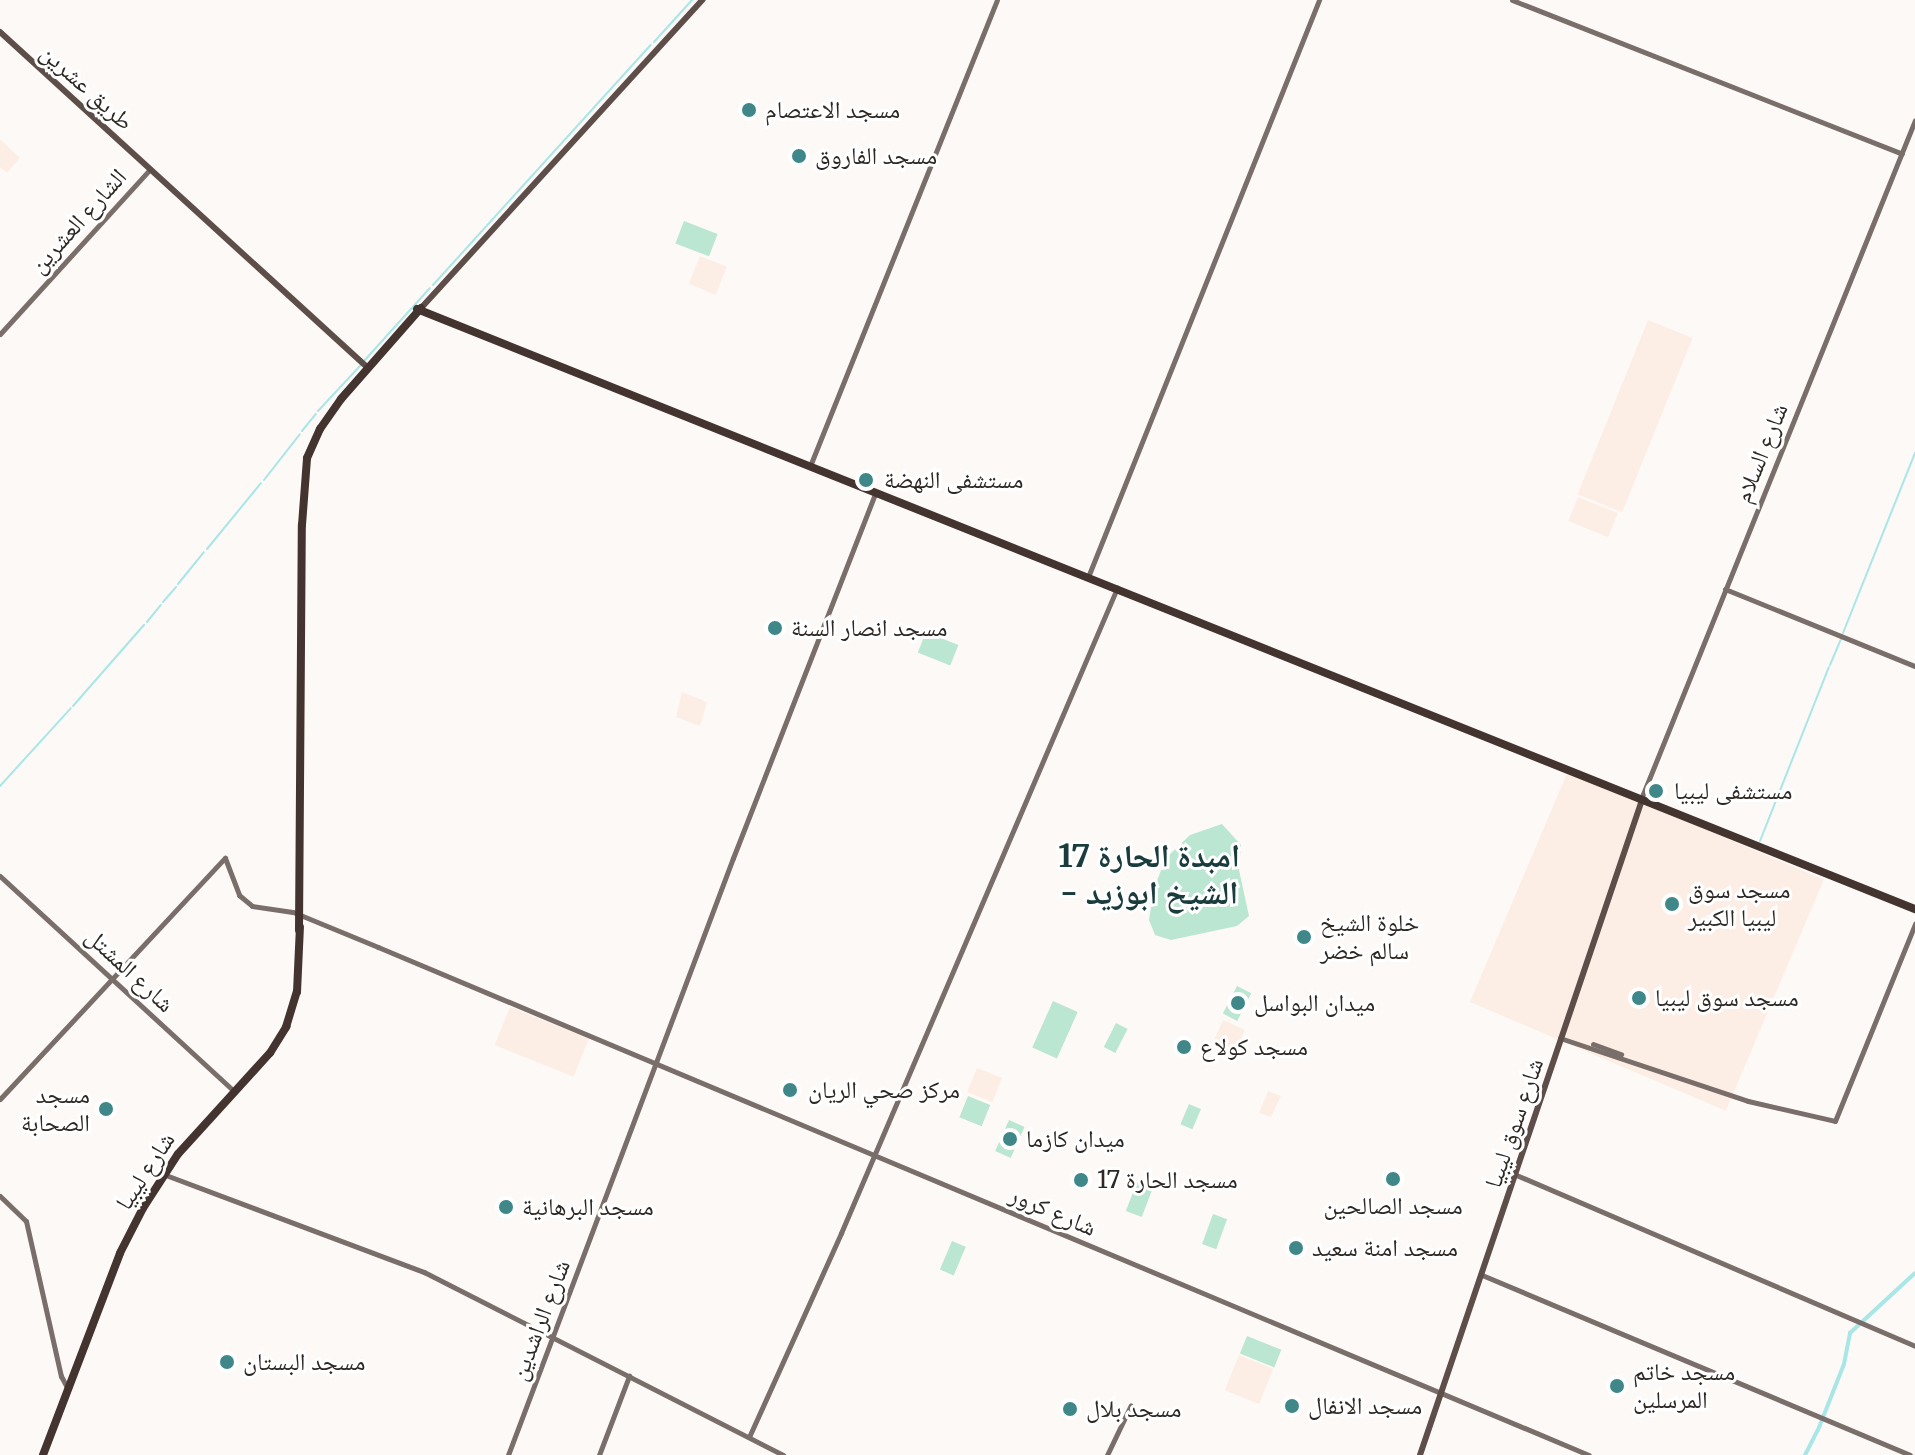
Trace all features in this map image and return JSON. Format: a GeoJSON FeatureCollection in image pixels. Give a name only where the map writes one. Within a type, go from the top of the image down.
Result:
{"type":"FeatureCollection","features":[{"type":"Feature","properties":{"kind":"highway","name":"شارع ليبيا"},"geometry":{"type":"LineString","coordinates":[[43,1455],[122,1247],[166,1174],[234,1091],[273,1050],[288,1022],[297,992],[304,471],[311,445],[320,429],[364,365],[424,307]]}},
{"type":"Feature","properties":{"kind":"highway"},"geometry":{"type":"LineString","coordinates":[[424,307],[810,466],[1915,909]]}},
{"type":"Feature","properties":{"kind":"highway"},"geometry":{"type":"LineString","coordinates":[[298,915],[313,920]]}},
{"type":"Feature","properties":{"kind":"main road"},"geometry":{"type":"LineString","coordinates":[[424,307],[702,0]]}},
{"type":"Feature","properties":{"kind":"main road","name":"طريق عشرين"},"geometry":{"type":"LineString","coordinates":[[0,32],[364,365]]}},
{"type":"Feature","properties":{"kind":"main road","name":"شارع سوق ليبيا"},"geometry":{"type":"LineString","coordinates":[[1419,1455],[1641,800]]}},
{"type":"Feature","properties":{"kind":"main road","name":"شارع سوق ليبيا"},"geometry":{"type":"LineString","coordinates":[[1441,1391],[1514,1174]]}},
{"type":"Feature","properties":{"kind":"street"},"geometry":{"type":"LineString","coordinates":[[810,466],[997,0]]}},
{"type":"Feature","properties":{"kind":"street"},"geometry":{"type":"LineString","coordinates":[[1088,577],[1319,0]]}},
{"type":"Feature","properties":{"kind":"street"},"geometry":{"type":"LineString","coordinates":[[1512,0],[1902,154]]}},
{"type":"Feature","properties":{"kind":"street","name":"شارع السلام"},"geometry":{"type":"LineString","coordinates":[[1641,800],[1915,120]]}},
{"type":"Feature","properties":{"kind":"street","name":"شارع السلام"},"geometry":{"type":"LineString","coordinates":[[1726,589],[1915,127]]}},
{"type":"Feature","properties":{"kind":"street","name":"الشارع العشرين"},"geometry":{"type":"LineString","coordinates":[[0,334],[150,169]]}},
{"type":"Feature","properties":{"kind":"street","name":"شارع الراشدين"},"geometry":{"type":"LineString","coordinates":[[508,1455],[872,491]]}},
{"type":"Feature","properties":{"kind":"street"},"geometry":{"type":"LineString","coordinates":[[749,1437],[1117,588]]}},
{"type":"Feature","properties":{"kind":"street"},"geometry":{"type":"LineString","coordinates":[[1726,589],[1915,666]]}},
{"type":"Feature","properties":{"kind":"street"},"geometry":{"type":"LineString","coordinates":[[0,1099],[225,858],[239,895],[247,903],[298,915]]}},
{"type":"Feature","properties":{"kind":"street","name":"شارع المشتل"},"geometry":{"type":"LineString","coordinates":[[0,876],[234,1091]]}},
{"type":"Feature","properties":{"kind":"street"},"geometry":{"type":"LineString","coordinates":[[313,920],[656,1064]]}},
{"type":"Feature","properties":{"kind":"street"},"geometry":{"type":"LineString","coordinates":[[1562,1035],[1762,1103],[1835,1121],[1915,924]]}},
{"type":"Feature","properties":{"kind":"street","name":"شارع كرور"},"geometry":{"type":"LineString","coordinates":[[656,1064],[1441,1391]]}},
{"type":"Feature","properties":{"kind":"street"},"geometry":{"type":"LineString","coordinates":[[166,1174],[414,1267],[783,1455]]}},
{"type":"Feature","properties":{"kind":"street"},"geometry":{"type":"LineString","coordinates":[[1514,1174],[1915,1346]]}},
{"type":"Feature","properties":{"kind":"street"},"geometry":{"type":"LineString","coordinates":[[0,1196],[26,1221],[61,1376],[68,1389]]}},
{"type":"Feature","properties":{"kind":"street"},"geometry":{"type":"LineString","coordinates":[[1482,1275],[1910,1455]]}},
{"type":"Feature","properties":{"kind":"street"},"geometry":{"type":"LineString","coordinates":[[599,1455],[629,1376]]}},
{"type":"Feature","properties":{"kind":"street"},"geometry":{"type":"LineString","coordinates":[[1441,1391],[1589,1455]]}},
{"type":"Feature","properties":{"kind":"street"},"geometry":{"type":"LineString","coordinates":[[1441,1391],[1596,1455]]}},
{"type":"Feature","properties":{"kind":"street"},"geometry":{"type":"LineString","coordinates":[[1107,1455],[1131,1405]]}},
{"type":"Feature","properties":{"kind":"shaded area"},"geometry":{"type":"Polygon","coordinates":[[[0,139],[20,158],[7,173],[0,167],[0,139]]]}},
{"type":"Feature","properties":{"kind":"shaded area"},"geometry":{"type":"Polygon","coordinates":[[[700,256],[727,267],[716,295],[689,284],[700,256]]]}},
{"type":"Feature","properties":{"kind":"shaded area"},"geometry":{"type":"Polygon","coordinates":[[[1648,320],[1693,338],[1622,512],[1578,494],[1648,320]]]}},
{"type":"Feature","properties":{"kind":"shaded area"},"geometry":{"type":"Polygon","coordinates":[[[1578,497],[1618,513],[1608,537],[1568,521],[1578,497]]]}},
{"type":"Feature","properties":{"kind":"shaded area"},"geometry":{"type":"Polygon","coordinates":[[[682,692],[707,702],[700,726],[676,717],[682,692]]]}},
{"type":"Feature","properties":{"kind":"shaded area"},"geometry":{"type":"Polygon","coordinates":[[[1568,771],[1824,880],[1726,1111],[1470,1002],[1568,771]]]}},
{"type":"Feature","properties":{"kind":"shaded area"},"geometry":{"type":"Polygon","coordinates":[[[510,1007],[589,1039],[573,1077],[495,1045],[510,1007]]]}},
{"type":"Feature","properties":{"kind":"shaded area"},"geometry":{"type":"Polygon","coordinates":[[[1223,1020],[1245,1030],[1236,1051],[1214,1041],[1223,1020]]]}},
{"type":"Feature","properties":{"kind":"shaded area"},"geometry":{"type":"Polygon","coordinates":[[[977,1068],[1002,1078],[992,1102],[967,1092],[977,1068]]]}},
{"type":"Feature","properties":{"kind":"shaded area"},"geometry":{"type":"Polygon","coordinates":[[[1268,1091],[1281,1096],[1271,1117],[1259,1113],[1268,1091]]]}},
{"type":"Feature","properties":{"kind":"shaded area"},"geometry":{"type":"Polygon","coordinates":[[[1239,1355],[1273,1369],[1259,1404],[1225,1390],[1239,1355]]]}},
{"type":"Feature","properties":{"kind":"green space"},"geometry":{"type":"Polygon","coordinates":[[[684,221],[718,234],[709,256],[675,243],[684,221]]]}},
{"type":"Feature","properties":{"kind":"green space"},"geometry":{"type":"Polygon","coordinates":[[[926,632],[958,645],[950,666],[918,652],[926,632]]]}},
{"type":"Feature","properties":{"kind":"green space"},"geometry":{"type":"Polygon","coordinates":[[[1222,824],[1241,845],[1239,870],[1249,916],[1237,926],[1171,940],[1155,935],[1149,920],[1154,888],[1166,858],[1190,835],[1222,824]]]}},
{"type":"Feature","properties":{"kind":"green space","name":"ميدان البواسل"},"geometry":{"type":"Polygon","coordinates":[[[1237,986],[1251,993],[1237,1021],[1223,1014],[1237,986]]]}},
{"type":"Feature","properties":{"kind":"green space"},"geometry":{"type":"Polygon","coordinates":[[[1053,1001],[1078,1012],[1057,1059],[1032,1048],[1053,1001]]]}},
{"type":"Feature","properties":{"kind":"green space"},"geometry":{"type":"Polygon","coordinates":[[[1116,1023],[1128,1029],[1115,1053],[1104,1047],[1116,1023]]]}},
{"type":"Feature","properties":{"kind":"green space"},"geometry":{"type":"Polygon","coordinates":[[[968,1096],[990,1105],[982,1126],[959,1117],[968,1096]]]}},
{"type":"Feature","properties":{"kind":"green space"},"geometry":{"type":"Polygon","coordinates":[[[1189,1104],[1201,1109],[1192,1129],[1180,1124],[1189,1104]]]}},
{"type":"Feature","properties":{"kind":"green space","name":"ميدان كازما"},"geometry":{"type":"Polygon","coordinates":[[[1009,1120],[1025,1127],[1011,1158],[995,1151],[1009,1120]]]}},
{"type":"Feature","properties":{"kind":"green space"},"geometry":{"type":"Polygon","coordinates":[[[1137,1182],[1153,1188],[1142,1217],[1126,1211],[1137,1182]]]}},
{"type":"Feature","properties":{"kind":"green space"},"geometry":{"type":"Polygon","coordinates":[[[1213,1214],[1227,1219],[1216,1249],[1202,1244],[1213,1214]]]}},
{"type":"Feature","properties":{"kind":"green space"},"geometry":{"type":"Polygon","coordinates":[[[952,1241],[966,1247],[954,1275],[940,1270],[952,1241]]]}},
{"type":"Feature","properties":{"kind":"green space"},"geometry":{"type":"Polygon","coordinates":[[[1247,1336],[1281,1350],[1274,1367],[1240,1354],[1247,1336]]]}},
{"type":"Feature","properties":{"kind":"waterway"},"geometry":{"type":"LineString","coordinates":[[654,42],[692,0]]}},
{"type":"Feature","properties":{"kind":"waterway"},"geometry":{"type":"LineString","coordinates":[[433,285],[651,45]]}},
{"type":"Feature","properties":{"kind":"waterway"},"geometry":{"type":"LineString","coordinates":[[364,361],[430,288]]}},
{"type":"Feature","properties":{"kind":"waterway"},"geometry":{"type":"LineString","coordinates":[[318,411],[360,366]]}},
{"type":"Feature","properties":{"kind":"waterway"},"geometry":{"type":"LineString","coordinates":[[302,431],[316,414]]}},
{"type":"Feature","properties":{"kind":"waterway"},"geometry":{"type":"LineString","coordinates":[[264,480],[300,434]]}},
{"type":"Feature","properties":{"kind":"waterway"},"geometry":{"type":"LineString","coordinates":[[1843,633],[1915,453]]}},
{"type":"Feature","properties":{"kind":"waterway"},"geometry":{"type":"LineString","coordinates":[[207,549],[261,483]]}},
{"type":"Feature","properties":{"kind":"waterway"},"geometry":{"type":"LineString","coordinates":[[178,584],[204,552]]}},
{"type":"Feature","properties":{"kind":"waterway"},"geometry":{"type":"LineString","coordinates":[[163,602],[176,587]]}},
{"type":"Feature","properties":{"kind":"waterway"},"geometry":{"type":"LineString","coordinates":[[147,622],[161,605]]}},
{"type":"Feature","properties":{"kind":"waterway"},"geometry":{"type":"LineString","coordinates":[[73,706],[144,625]]}},
{"type":"Feature","properties":{"kind":"waterway"},"geometry":{"type":"LineString","coordinates":[[1830,665],[1841,639]]}},
{"type":"Feature","properties":{"kind":"waterway"},"geometry":{"type":"LineString","coordinates":[[1760,841],[1829,667]]}},
{"type":"Feature","properties":{"kind":"waterway"},"geometry":{"type":"LineString","coordinates":[[0,786],[71,708]]}},
{"type":"Feature","properties":{"kind":"waterway"},"geometry":{"type":"LineString","coordinates":[[1805,1455],[1844,1364],[1850,1333],[1915,1273]]}},
{"type":"Feature","properties":{"kind":"place","name":"مسجد الاعتصام"},"geometry":{"type":"Point","coordinates":[749,110]}},
{"type":"Feature","properties":{"kind":"place","name":"مسجد الفاروق"},"geometry":{"type":"Point","coordinates":[799,156]}},
{"type":"Feature","properties":{"kind":"place","name":"مستشفى النهضة"},"geometry":{"type":"Point","coordinates":[866,480]}},
{"type":"Feature","properties":{"kind":"place","name":"مسجد انصار السنة"},"geometry":{"type":"Point","coordinates":[775,628]}},
{"type":"Feature","properties":{"kind":"place","name":"مستشفى ليبيا"},"geometry":{"type":"Point","coordinates":[1656,791]}},
{"type":"Feature","properties":{"kind":"place","name":"مسجد سوق ليبيا الكبير"},"geometry":{"type":"Point","coordinates":[1672,904]}},
{"type":"Feature","properties":{"kind":"place","name":"خلوة الشيخ سالم خضر"},"geometry":{"type":"Point","coordinates":[1304,937]}},
{"type":"Feature","properties":{"kind":"place","name":"مسجد سوق ليبيا"},"geometry":{"type":"Point","coordinates":[1639,998]}},
{"type":"Feature","properties":{"kind":"place","name":"ميدان البواسل"},"geometry":{"type":"Point","coordinates":[1238,1003]}},
{"type":"Feature","properties":{"kind":"place","name":"مسجد كولاع"},"geometry":{"type":"Point","coordinates":[1184,1047]}},
{"type":"Feature","properties":{"kind":"place","name":"مركز صحي الريان"},"geometry":{"type":"Point","coordinates":[790,1090]}},
{"type":"Feature","properties":{"kind":"place","name":"مسجد الصحابة"},"geometry":{"type":"Point","coordinates":[106,1109]}},
{"type":"Feature","properties":{"kind":"place","name":"ميدان كازما"},"geometry":{"type":"Point","coordinates":[1010,1139]}},
{"type":"Feature","properties":{"kind":"place","name":"مسجد الصالحين"},"geometry":{"type":"Point","coordinates":[1393,1179]}},
{"type":"Feature","properties":{"kind":"place","name":"مسجد الحارة 17"},"geometry":{"type":"Point","coordinates":[1081,1180]}},
{"type":"Feature","properties":{"kind":"place","name":"مسجد البرهانية"},"geometry":{"type":"Point","coordinates":[506,1207]}},
{"type":"Feature","properties":{"kind":"place","name":"مسجد امنة سعيد"},"geometry":{"type":"Point","coordinates":[1296,1248]}},
{"type":"Feature","properties":{"kind":"place","name":"مسجد البستان"},"geometry":{"type":"Point","coordinates":[227,1362]}},
{"type":"Feature","properties":{"kind":"place","name":"مسجد خاتم المرسلين"},"geometry":{"type":"Point","coordinates":[1617,1386]}},
{"type":"Feature","properties":{"kind":"place","name":"مسجد الانفال"},"geometry":{"type":"Point","coordinates":[1292,1406]}},
{"type":"Feature","properties":{"kind":"place","name":"مسجد بلال"},"geometry":{"type":"Point","coordinates":[1070,1409]}},
{"type":"Feature","properties":{"kind":"district","name":"امبدة الحارة 17 - الشيخ ابوزيد"},"geometry":{"type":"Point","coordinates":[1149,876]}}]}
